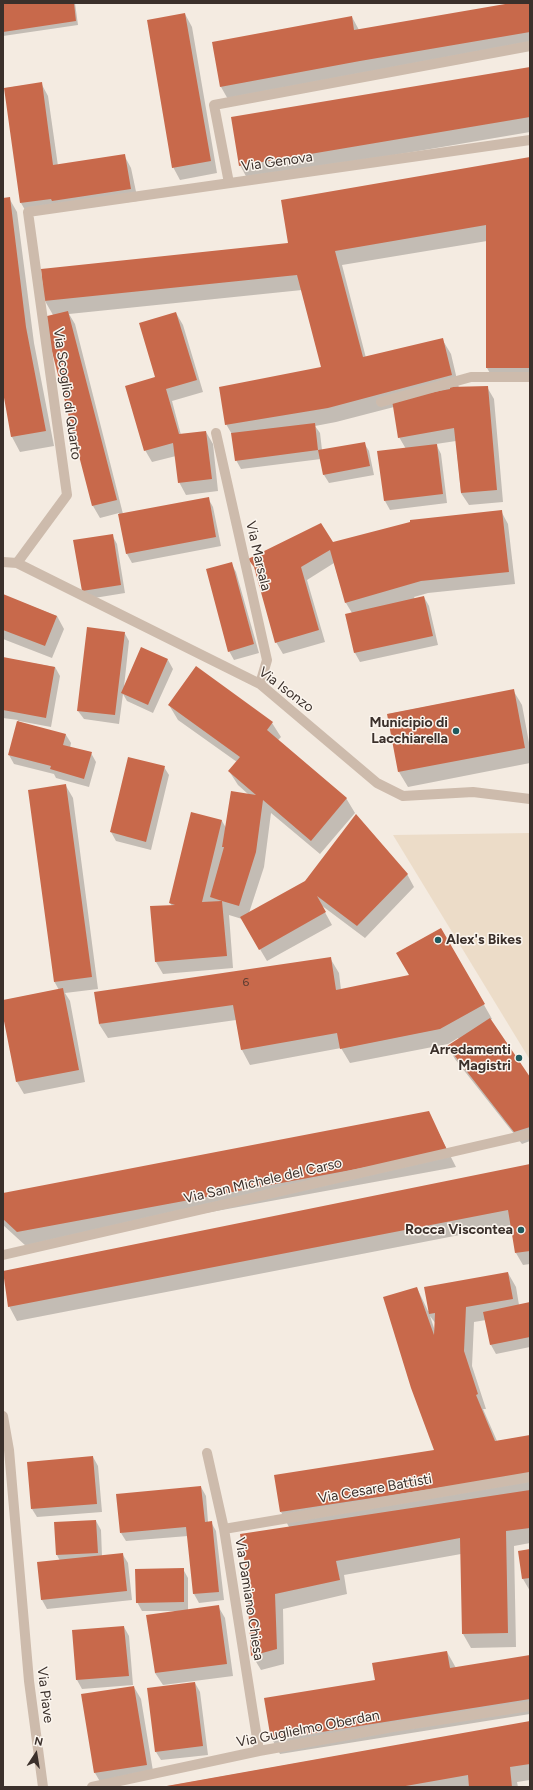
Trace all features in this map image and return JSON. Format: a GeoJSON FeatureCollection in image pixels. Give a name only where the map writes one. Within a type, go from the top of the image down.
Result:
{"type":"FeatureCollection","features":[{"type":"Feature","properties":{"kind":"street"},"geometry":{"type":"LineString","coordinates":[[229,183],[214,105],[530,46]]}},
{"type":"Feature","properties":{"kind":"street","name":"Via Genova"},"geometry":{"type":"LineString","coordinates":[[28,212],[530,140]]}},
{"type":"Feature","properties":{"kind":"street","name":"Via Scoglio di Quarto"},"geometry":{"type":"LineString","coordinates":[[17,564],[67,495],[28,212]]}},
{"type":"Feature","properties":{"kind":"street"},"geometry":{"type":"LineString","coordinates":[[381,402],[471,378],[530,377]]}},
{"type":"Feature","properties":{"kind":"street","name":"Via Marsala"},"geometry":{"type":"LineString","coordinates":[[216,433],[266,660],[260,684]]}},
{"type":"Feature","properties":{"kind":"street","name":"Via Isonzo"},"geometry":{"type":"LineString","coordinates":[[3,562],[17,564],[260,684],[378,783],[403,796],[473,792],[530,799]]}},
{"type":"Feature","properties":{"kind":"street","name":"Via San Michele del Carso"},"geometry":{"type":"LineString","coordinates":[[3,1255],[530,1134]]}},
{"type":"Feature","properties":{"kind":"street","name":"Via Piave"},"geometry":{"type":"LineString","coordinates":[[3,1416],[29,1680],[44,1787]]}},
{"type":"Feature","properties":{"kind":"street","name":"Via Damiano Chiesa"},"geometry":{"type":"LineString","coordinates":[[207,1453],[224,1529],[259,1751]]}},
{"type":"Feature","properties":{"kind":"street","name":"Via Cesare Battisti"},"geometry":{"type":"LineString","coordinates":[[224,1529],[530,1478]]}},
{"type":"Feature","properties":{"kind":"street","name":"Via Guglielmo Oberdan"},"geometry":{"type":"LineString","coordinates":[[92,1787],[259,1751],[393,1727],[530,1706]]}},
{"type":"Feature","properties":{"kind":"shaded area"},"geometry":{"type":"Polygon","coordinates":[[[530,833],[530,1060],[393,835],[530,833]]]}},
{"type":"Feature","properties":{"kind":"building"},"geometry":{"type":"Polygon","coordinates":[[[3,3],[74,3],[76,21],[3,32],[3,3]]]}},
{"type":"Feature","properties":{"kind":"building"},"geometry":{"type":"Polygon","coordinates":[[[511,3],[530,3],[530,32],[220,87],[212,42],[352,16],[354,30],[511,3]]]}},
{"type":"Feature","properties":{"kind":"building"},"geometry":{"type":"Polygon","coordinates":[[[185,13],[211,161],[172,168],[147,20],[185,13]]]}},
{"type":"Feature","properties":{"kind":"building"},"geometry":{"type":"Polygon","coordinates":[[[530,67],[530,117],[239,166],[231,117],[530,67]]]}},
{"type":"Feature","properties":{"kind":"building"},"geometry":{"type":"Polygon","coordinates":[[[42,82],[53,165],[125,154],[131,189],[52,201],[51,199],[20,203],[4,88],[42,82]]]}},
{"type":"Feature","properties":{"kind":"building"},"geometry":{"type":"Polygon","coordinates":[[[530,157],[530,368],[486,368],[486,225],[335,251],[363,357],[443,338],[452,375],[328,408],[225,425],[219,387],[321,367],[297,275],[44,301],[41,269],[288,243],[281,200],[530,157]]]}},
{"type":"Feature","properties":{"kind":"building"},"geometry":{"type":"Polygon","coordinates":[[[10,197],[26,327],[46,431],[11,437],[3,392],[3,198],[10,197]]]}},
{"type":"Feature","properties":{"kind":"building"},"geometry":{"type":"Polygon","coordinates":[[[68,311],[117,500],[92,506],[43,317],[68,311]]]}},
{"type":"Feature","properties":{"kind":"building"},"geometry":{"type":"Polygon","coordinates":[[[176,312],[197,380],[166,389],[179,434],[206,431],[212,479],[178,483],[173,443],[144,451],[125,386],[155,377],[139,323],[176,312]]]}},
{"type":"Feature","properties":{"kind":"building"},"geometry":{"type":"Polygon","coordinates":[[[488,386],[497,490],[461,493],[454,428],[398,438],[392,400],[450,389],[450,387],[488,386]]]}},
{"type":"Feature","properties":{"kind":"building"},"geometry":{"type":"Polygon","coordinates":[[[315,423],[318,450],[235,461],[231,433],[315,423]]]}},
{"type":"Feature","properties":{"kind":"building"},"geometry":{"type":"Polygon","coordinates":[[[365,442],[370,466],[323,475],[318,450],[365,442]]]}},
{"type":"Feature","properties":{"kind":"building"},"geometry":{"type":"Polygon","coordinates":[[[437,444],[443,494],[384,501],[377,451],[437,444]]]}},
{"type":"Feature","properties":{"kind":"building"},"geometry":{"type":"Polygon","coordinates":[[[209,497],[216,537],[126,554],[118,514],[209,497]]]}},
{"type":"Feature","properties":{"kind":"building"},"geometry":{"type":"Polygon","coordinates":[[[502,510],[509,572],[421,581],[345,603],[330,550],[301,567],[319,630],[275,643],[254,567],[248,559],[321,523],[333,542],[410,522],[410,520],[502,510]]]}},
{"type":"Feature","properties":{"kind":"building"},"geometry":{"type":"Polygon","coordinates":[[[113,534],[121,585],[82,591],[73,540],[113,534]]]}},
{"type":"Feature","properties":{"kind":"building"},"geometry":{"type":"Polygon","coordinates":[[[232,562],[254,644],[228,652],[206,569],[232,562]]]}},
{"type":"Feature","properties":{"kind":"building"},"geometry":{"type":"Polygon","coordinates":[[[3,594],[57,616],[45,646],[3,630],[3,594]]]}},
{"type":"Feature","properties":{"kind":"building"},"geometry":{"type":"Polygon","coordinates":[[[424,596],[433,636],[354,653],[345,614],[424,596]]]}},
{"type":"Feature","properties":{"kind":"building"},"geometry":{"type":"Polygon","coordinates":[[[87,627],[125,632],[115,715],[77,711],[87,627]]]}},
{"type":"Feature","properties":{"kind":"building"},"geometry":{"type":"Polygon","coordinates":[[[141,647],[168,659],[148,705],[121,693],[141,647]]]}},
{"type":"Feature","properties":{"kind":"building"},"geometry":{"type":"Polygon","coordinates":[[[3,657],[55,667],[46,718],[3,710],[3,657]]]}},
{"type":"Feature","properties":{"kind":"building"},"geometry":{"type":"Polygon","coordinates":[[[196,666],[273,722],[267,730],[347,798],[311,841],[263,800],[256,852],[239,906],[210,897],[224,847],[222,847],[231,791],[256,795],[228,771],[240,757],[168,705],[196,666]]]}},
{"type":"Feature","properties":{"kind":"building","name":"Municipio di Lacchiarella"},"geometry":{"type":"Polygon","coordinates":[[[514,689],[525,748],[398,772],[387,714],[514,689]]]}},
{"type":"Feature","properties":{"kind":"building"},"geometry":{"type":"Polygon","coordinates":[[[17,721],[66,734],[63,745],[92,752],[84,779],[50,769],[51,766],[8,755],[17,721]]]}},
{"type":"Feature","properties":{"kind":"building"},"geometry":{"type":"Polygon","coordinates":[[[128,757],[165,766],[146,842],[110,832],[128,757]]]}},
{"type":"Feature","properties":{"kind":"building"},"geometry":{"type":"Polygon","coordinates":[[[66,784],[92,977],[54,982],[28,790],[66,784]]]}},
{"type":"Feature","properties":{"kind":"building"},"geometry":{"type":"Polygon","coordinates":[[[191,812],[222,820],[202,902],[222,901],[227,956],[155,962],[150,906],[175,905],[169,903],[191,812]]]}},
{"type":"Feature","properties":{"kind":"building"},"geometry":{"type":"Polygon","coordinates":[[[356,814],[408,874],[357,926],[317,896],[326,912],[259,950],[240,917],[305,881],[356,814]]]}},
{"type":"Feature","properties":{"kind":"building"},"geometry":{"type":"Polygon","coordinates":[[[441,928],[485,1004],[440,1029],[340,1049],[337,1033],[241,1050],[233,1005],[99,1024],[94,992],[331,957],[336,990],[409,975],[396,953],[441,928]]]}},
{"type":"Feature","properties":{"kind":"building"},"geometry":{"type":"Polygon","coordinates":[[[63,988],[79,1070],[16,1082],[3,1016],[3,1000],[63,988]]]}},
{"type":"Feature","properties":{"kind":"building"},"geometry":{"type":"Polygon","coordinates":[[[490,1018],[530,1077],[530,1127],[514,1132],[447,1046],[490,1018]]]}},
{"type":"Feature","properties":{"kind":"building"},"geometry":{"type":"Polygon","coordinates":[[[429,1111],[448,1152],[17,1232],[3,1219],[3,1193],[429,1111]]]}},
{"type":"Feature","properties":{"kind":"building"},"geometry":{"type":"Polygon","coordinates":[[[530,1164],[530,1251],[515,1253],[508,1210],[8,1307],[3,1271],[530,1164]]]}},
{"type":"Feature","properties":{"kind":"building"},"geometry":{"type":"Polygon","coordinates":[[[508,1272],[513,1299],[466,1307],[464,1351],[478,1394],[476,1395],[495,1441],[530,1435],[530,1474],[280,1512],[274,1475],[434,1450],[411,1388],[383,1297],[417,1287],[434,1335],[435,1313],[429,1314],[424,1287],[508,1272]]]}},
{"type":"Feature","properties":{"kind":"building"},"geometry":{"type":"Polygon","coordinates":[[[530,1302],[530,1337],[490,1345],[483,1312],[530,1302]]]}},
{"type":"Feature","properties":{"kind":"building"},"geometry":{"type":"Polygon","coordinates":[[[93,1456],[97,1504],[31,1509],[27,1462],[93,1456]]]}},
{"type":"Feature","properties":{"kind":"building"},"geometry":{"type":"Polygon","coordinates":[[[201,1486],[205,1522],[212,1521],[219,1592],[193,1594],[186,1527],[120,1533],[116,1494],[201,1486]]]}},
{"type":"Feature","properties":{"kind":"building"},"geometry":{"type":"Polygon","coordinates":[[[530,1490],[530,1528],[506,1531],[508,1633],[462,1634],[460,1538],[336,1561],[340,1580],[275,1594],[277,1649],[251,1656],[246,1571],[240,1534],[530,1490]]]}},
{"type":"Feature","properties":{"kind":"building"},"geometry":{"type":"Polygon","coordinates":[[[96,1520],[98,1553],[56,1555],[54,1522],[96,1520]]]}},
{"type":"Feature","properties":{"kind":"building"},"geometry":{"type":"Polygon","coordinates":[[[530,1549],[530,1578],[522,1579],[518,1551],[530,1549]]]}},
{"type":"Feature","properties":{"kind":"building"},"geometry":{"type":"Polygon","coordinates":[[[123,1553],[127,1591],[41,1600],[37,1562],[123,1553]]]}},
{"type":"Feature","properties":{"kind":"building"},"geometry":{"type":"Polygon","coordinates":[[[184,1568],[184,1602],[136,1603],[135,1569],[184,1568]]]}},
{"type":"Feature","properties":{"kind":"building"},"geometry":{"type":"Polygon","coordinates":[[[219,1605],[227,1664],[155,1673],[146,1615],[219,1605]]]}},
{"type":"Feature","properties":{"kind":"building"},"geometry":{"type":"Polygon","coordinates":[[[124,1626],[129,1676],[76,1680],[72,1630],[124,1626]]]}},
{"type":"Feature","properties":{"kind":"building"},"geometry":{"type":"Polygon","coordinates":[[[447,1651],[450,1668],[530,1655],[530,1699],[271,1740],[264,1698],[375,1680],[372,1663],[447,1651]]]}},
{"type":"Feature","properties":{"kind":"building"},"geometry":{"type":"Polygon","coordinates":[[[195,1682],[203,1746],[155,1752],[147,1688],[195,1682]]]}},
{"type":"Feature","properties":{"kind":"building"},"geometry":{"type":"Polygon","coordinates":[[[134,1686],[147,1765],[94,1773],[81,1694],[134,1686]]]}},
{"type":"Feature","properties":{"kind":"building"},"geometry":{"type":"Polygon","coordinates":[[[530,1721],[530,1764],[510,1767],[512,1787],[469,1787],[468,1775],[400,1787],[161,1787],[530,1721]]]}},
{"type":"Feature","properties":{"kind":"place","name":"Municipio di Lacchiarella"},"geometry":{"type":"Point","coordinates":[456,731]}},
{"type":"Feature","properties":{"kind":"place","name":"Alex's Bikes"},"geometry":{"type":"Point","coordinates":[438,940]}},
{"type":"Feature","properties":{"kind":"place","name":"Arredamenti Magistri"},"geometry":{"type":"Point","coordinates":[519,1058]}},
{"type":"Feature","properties":{"kind":"place","name":"Rocca Viscontea"},"geometry":{"type":"Point","coordinates":[521,1230]}}]}
